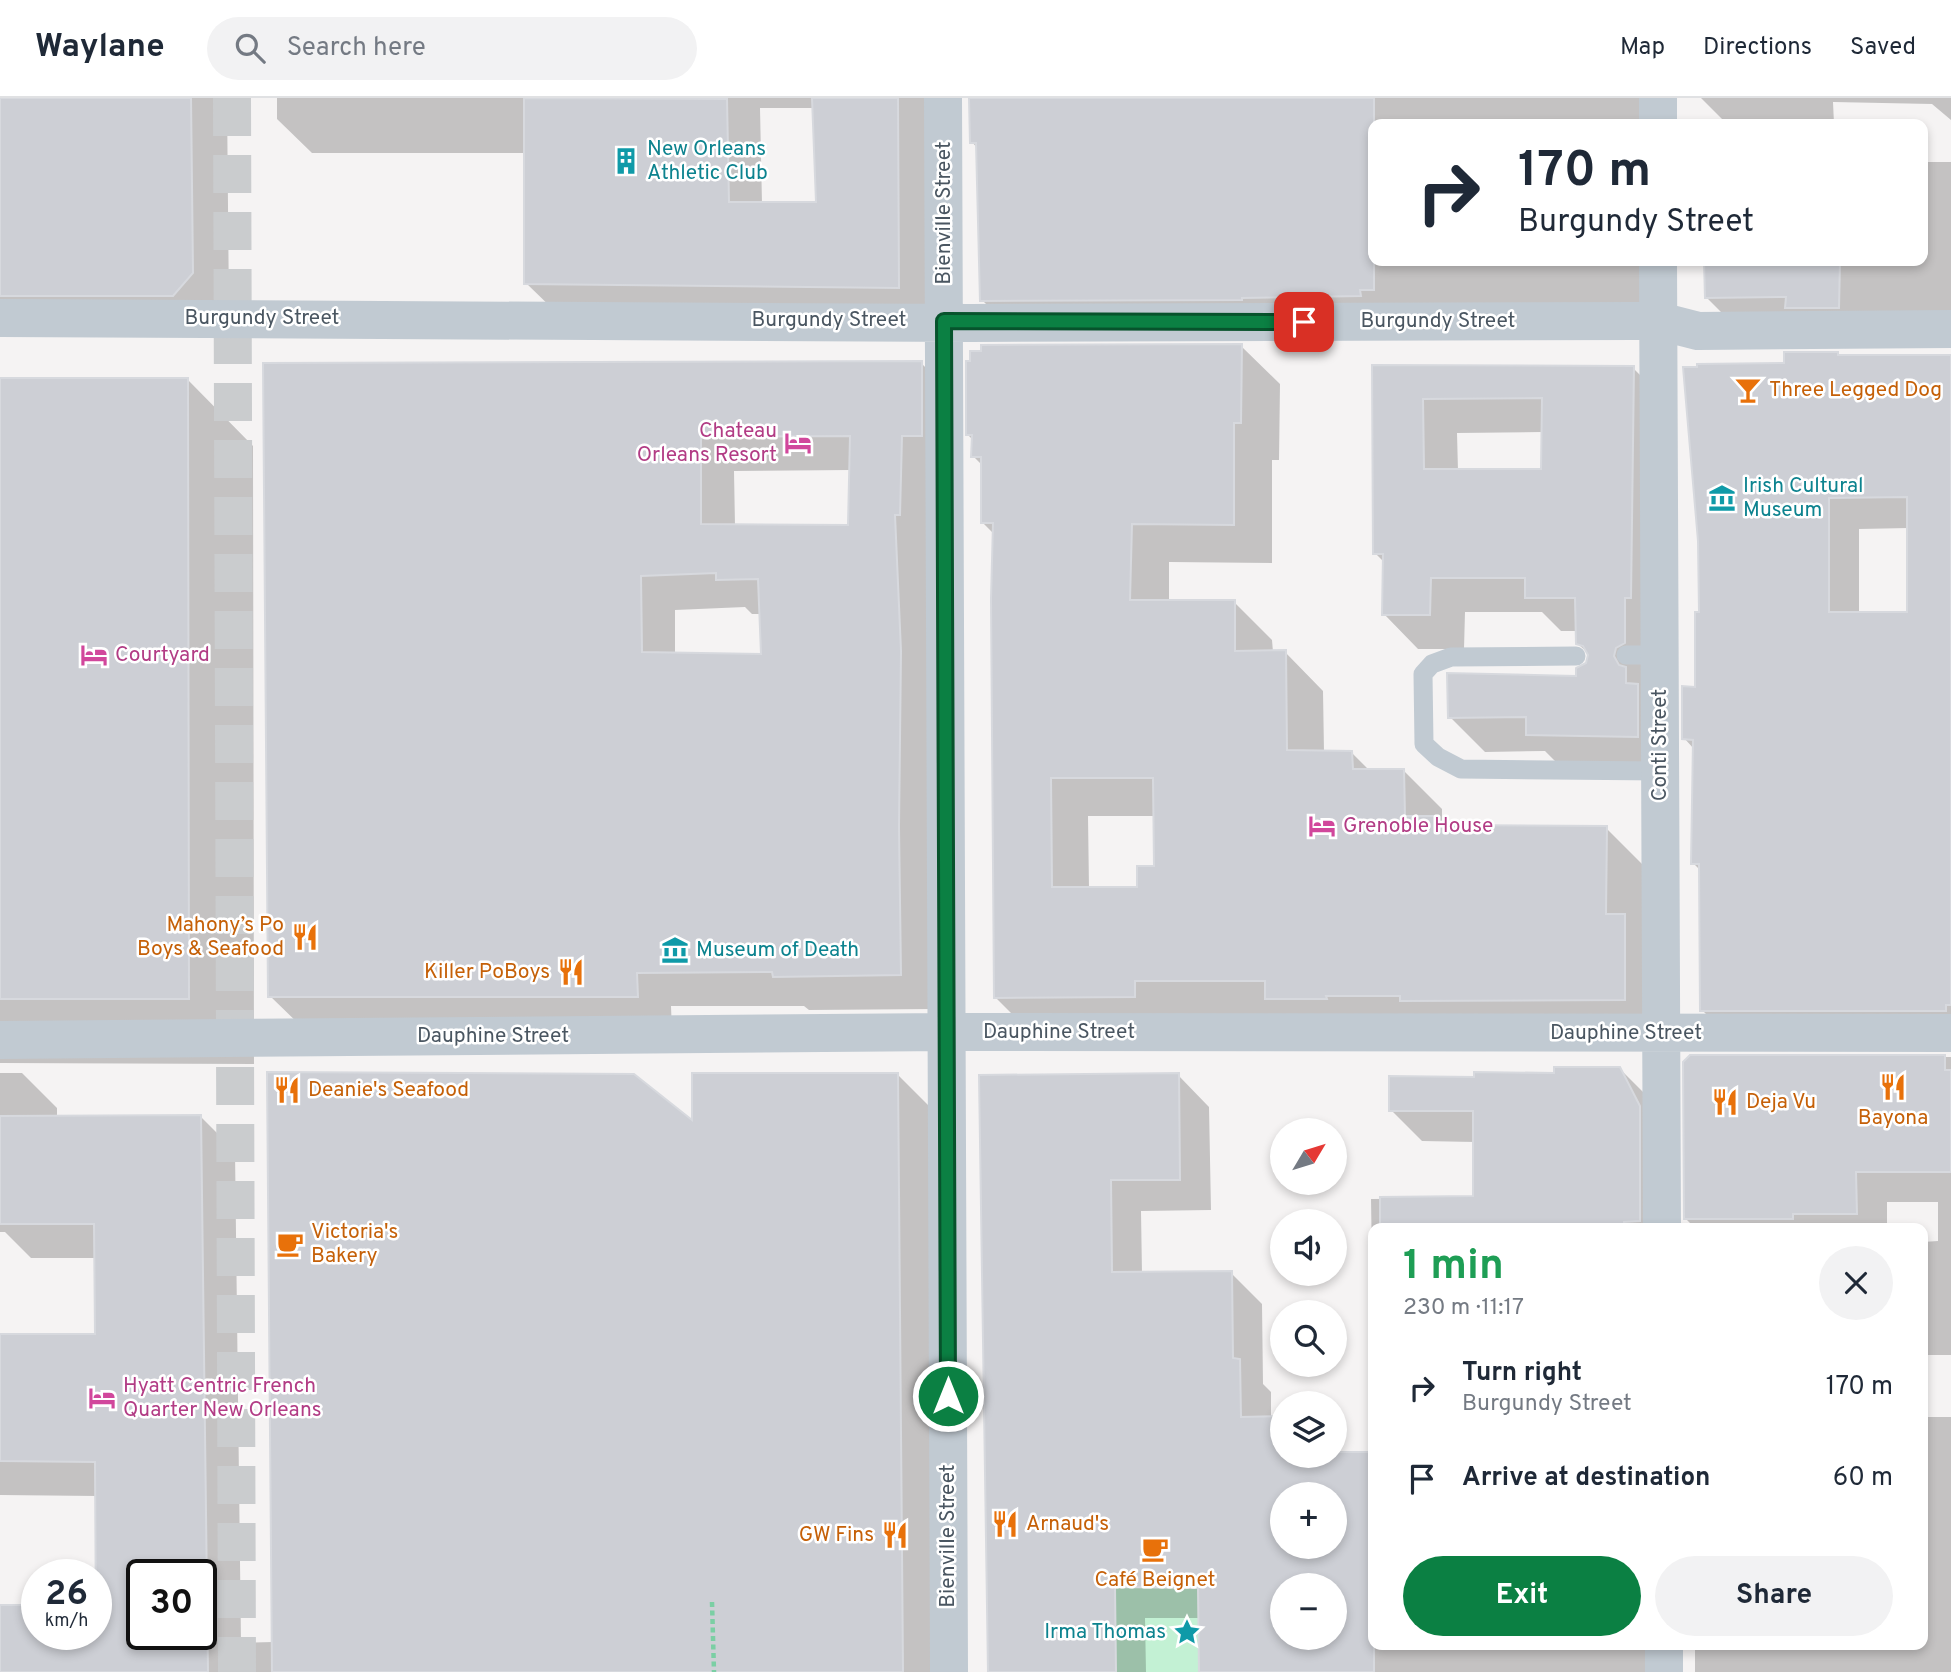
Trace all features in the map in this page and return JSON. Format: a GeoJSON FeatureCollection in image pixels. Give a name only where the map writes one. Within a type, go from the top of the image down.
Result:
{"type":"FeatureCollection","features":[{"type":"Feature","properties":{"kind":"street","name":"Bienville Street"},"geometry":{"type":"LineString","coordinates":[[943,98],[948,1672]]}},
{"type":"Feature","properties":{"kind":"street"},"geometry":{"type":"LineString","coordinates":[[1658,98],[1658,119]]}},
{"type":"Feature","properties":{"kind":"street","name":"Conti Street"},"geometry":{"type":"LineString","coordinates":[[1658,266],[1659,321],[1643,655],[1661,771],[1662,1223]]}},
{"type":"Feature","properties":{"kind":"street","name":"Burgundy Street"},"geometry":{"type":"LineString","coordinates":[[0,318],[1659,321],[1698,331],[1951,329]]}},
{"type":"Feature","properties":{"kind":"street","name":"Dauphine Street"},"geometry":{"type":"LineString","coordinates":[[0,1040],[947,1032],[1951,1033]]}},
{"type":"Feature","properties":{"kind":"street"},"geometry":{"type":"LineString","coordinates":[[1664,1650],[1664,1672]]}},
{"type":"Feature","properties":{"kind":"lane"},"geometry":{"type":"LineString","coordinates":[[1576,656],[1451,657],[1432,664],[1423,674],[1424,744],[1438,757],[1461,769],[1661,771]]}},
{"type":"Feature","properties":{"kind":"path"},"geometry":{"type":"LineString","coordinates":[[712,1602],[714,1672]]}},
{"type":"Feature","properties":{"kind":"green space"},"geometry":{"type":"Polygon","coordinates":[[[1196,1465],[1199,1672],[1116,1672],[1114,1466],[1196,1465]]]}},
{"type":"Feature","properties":{"kind":"building"},"geometry":{"type":"Polygon","coordinates":[[[0,98],[191,98],[193,273],[173,296],[0,296],[0,98]]]}},
{"type":"Feature","properties":{"kind":"building","name":"New Orleans Athletic Club"},"geometry":{"type":"Polygon","coordinates":[[[524,98],[727,99],[729,202],[816,202],[812,98],[898,98],[899,288],[524,284],[524,98]]]}},
{"type":"Feature","properties":{"kind":"building"},"geometry":{"type":"Polygon","coordinates":[[[969,98],[1374,98],[1374,119],[1368,119],[1368,266],[1374,266],[1374,290],[1360,290],[1361,296],[1242,300],[980,301],[976,143],[970,143],[969,98]]]}},
{"type":"Feature","properties":{"kind":"building"},"geometry":{"type":"Polygon","coordinates":[[[1704,266],[1840,266],[1839,308],[1785,308],[1786,297],[1705,298],[1704,266]]]}},
{"type":"Feature","properties":{"kind":"building"},"geometry":{"type":"Polygon","coordinates":[[[1242,344],[1241,423],[1234,423],[1234,525],[1132,524],[1130,600],[1235,600],[1235,651],[1286,650],[1287,750],[1352,751],[1353,769],[1404,769],[1405,816],[1439,816],[1439,825],[1607,826],[1606,914],[1625,914],[1625,1000],[1400,1001],[1400,996],[1265,999],[1265,981],[1135,981],[1135,997],[994,998],[991,599],[993,523],[981,523],[981,457],[971,457],[972,435],[966,435],[966,361],[970,361],[970,351],[981,351],[981,345],[1242,344]],[[1051,778],[1052,887],[1137,887],[1137,866],[1154,866],[1153,778],[1051,778]]]}},
{"type":"Feature","properties":{"kind":"building"},"geometry":{"type":"Polygon","coordinates":[[[1784,352],[1951,355],[1951,1005],[1946,1005],[1946,1011],[1700,1011],[1699,864],[1691,864],[1693,740],[1682,739],[1682,686],[1695,687],[1695,612],[1699,612],[1698,541],[1683,367],[1697,367],[1697,364],[1784,363],[1784,352]],[[1907,497],[1829,498],[1829,612],[1907,612],[1907,497]]]}},
{"type":"Feature","properties":{"kind":"building"},"geometry":{"type":"Polygon","coordinates":[[[922,361],[922,436],[902,436],[900,515],[895,515],[901,651],[901,975],[773,977],[772,972],[637,973],[638,997],[268,997],[263,363],[922,361]],[[850,436],[701,437],[701,524],[848,525],[850,436]],[[716,573],[641,576],[642,652],[761,654],[758,579],[716,580],[716,573]]]}},
{"type":"Feature","properties":{"kind":"building"},"geometry":{"type":"Polygon","coordinates":[[[1372,365],[1634,366],[1631,598],[1625,598],[1625,643],[1616,648],[1614,656],[1619,665],[1626,667],[1626,683],[1638,684],[1638,737],[1526,735],[1526,717],[1448,718],[1447,673],[1576,676],[1576,668],[1586,663],[1588,655],[1583,646],[1576,644],[1575,598],[1525,598],[1525,578],[1431,578],[1430,615],[1382,615],[1383,554],[1373,554],[1372,365]],[[1542,398],[1423,399],[1424,469],[1541,469],[1542,398]]]}},
{"type":"Feature","properties":{"kind":"building","name":"Courtyard"},"geometry":{"type":"Polygon","coordinates":[[[0,378],[188,378],[189,999],[0,999],[0,378]]]}},
{"type":"Feature","properties":{"kind":"building"},"geometry":{"type":"Polygon","coordinates":[[[1690,1055],[1945,1055],[1945,1070],[1951,1070],[1951,1172],[1856,1172],[1857,1214],[1793,1214],[1793,1219],[1684,1219],[1683,1062],[1690,1055]]]}},
{"type":"Feature","properties":{"kind":"building"},"geometry":{"type":"Polygon","coordinates":[[[1554,1067],[1620,1067],[1640,1106],[1640,1221],[1380,1223],[1380,1197],[1473,1196],[1473,1111],[1389,1111],[1389,1076],[1474,1077],[1474,1072],[1554,1073],[1554,1067]]]}},
{"type":"Feature","properties":{"kind":"building"},"geometry":{"type":"Polygon","coordinates":[[[267,1072],[634,1074],[692,1120],[692,1073],[898,1073],[903,1672],[272,1672],[267,1072]]]}},
{"type":"Feature","properties":{"kind":"building"},"geometry":{"type":"Polygon","coordinates":[[[1179,1073],[1180,1180],[1111,1180],[1112,1272],[1232,1271],[1233,1358],[1240,1359],[1241,1417],[1270,1416],[1270,1468],[1347,1468],[1347,1452],[1368,1452],[1368,1650],[1374,1650],[1374,1672],[1199,1672],[1198,1588],[1115,1587],[1116,1672],[988,1672],[979,1075],[1179,1073]]]}},
{"type":"Feature","properties":{"kind":"building","name":"Hyatt Centric French Quarter New Orleans"},"geometry":{"type":"Polygon","coordinates":[[[201,1115],[207,1559],[126,1559],[126,1650],[208,1650],[208,1672],[0,1672],[0,1605],[21,1605],[21,1650],[112,1650],[112,1559],[96,1559],[95,1462],[0,1461],[0,1334],[95,1334],[94,1224],[0,1224],[0,1116],[201,1115]]]}},
{"type":"Feature","properties":{"kind":"tunnel"},"geometry":{"type":"LineString","coordinates":[[232,98],[237,1672]]}},
{"type":"Feature","properties":{"kind":"place","name":"New Orleans Athletic Club"},"geometry":{"type":"Point","coordinates":[626,161]}},
{"type":"Feature","properties":{"kind":"place","name":"Three Legged Dog"},"geometry":{"type":"Point","coordinates":[1748,390]}},
{"type":"Feature","properties":{"kind":"place","name":"Chateau Orleans Resort"},"geometry":{"type":"Point","coordinates":[798,443]}},
{"type":"Feature","properties":{"kind":"place","name":"Irish Cultural Museum"},"geometry":{"type":"Point","coordinates":[1722,498]}},
{"type":"Feature","properties":{"kind":"place","name":"Courtyard"},"geometry":{"type":"Point","coordinates":[94,655]}},
{"type":"Feature","properties":{"kind":"place","name":"Grenoble House"},"geometry":{"type":"Point","coordinates":[1322,826]}},
{"type":"Feature","properties":{"kind":"place","name":"Mahony’s Po Boys & Seafood"},"geometry":{"type":"Point","coordinates":[305,937]}},
{"type":"Feature","properties":{"kind":"place","name":"Museum of Death"},"geometry":{"type":"Point","coordinates":[675,950]}},
{"type":"Feature","properties":{"kind":"place","name":"Killer PoBoys"},"geometry":{"type":"Point","coordinates":[571,972]}},
{"type":"Feature","properties":{"kind":"place","name":"Bayona"},"geometry":{"type":"Point","coordinates":[1893,1087]}},
{"type":"Feature","properties":{"kind":"place","name":"Deanie's Seafood"},"geometry":{"type":"Point","coordinates":[287,1090]}},
{"type":"Feature","properties":{"kind":"place","name":"Deja Vu"},"geometry":{"type":"Point","coordinates":[1725,1102]}},
{"type":"Feature","properties":{"kind":"place","name":"Victoria's Bakery"},"geometry":{"type":"Point","coordinates":[290,1244]}},
{"type":"Feature","properties":{"kind":"place","name":"Hyatt Centric French Quarter New Orleans"},"geometry":{"type":"Point","coordinates":[102,1398]}},
{"type":"Feature","properties":{"kind":"place","name":"Arnaud's"},"geometry":{"type":"Point","coordinates":[1005,1524]}},
{"type":"Feature","properties":{"kind":"place","name":"GW Fins"},"geometry":{"type":"Point","coordinates":[895,1535]}},
{"type":"Feature","properties":{"kind":"place","name":"Café Beignet"},"geometry":{"type":"Point","coordinates":[1155,1549]}},
{"type":"Feature","properties":{"kind":"place","name":"Irma Thomas"},"geometry":{"type":"Point","coordinates":[1187,1632]}},
{"type":"Feature","properties":{"kind":"route"},"geometry":{"type":"LineString","coordinates":[[948,1396],[944,321],[1304,322]]}}]}
